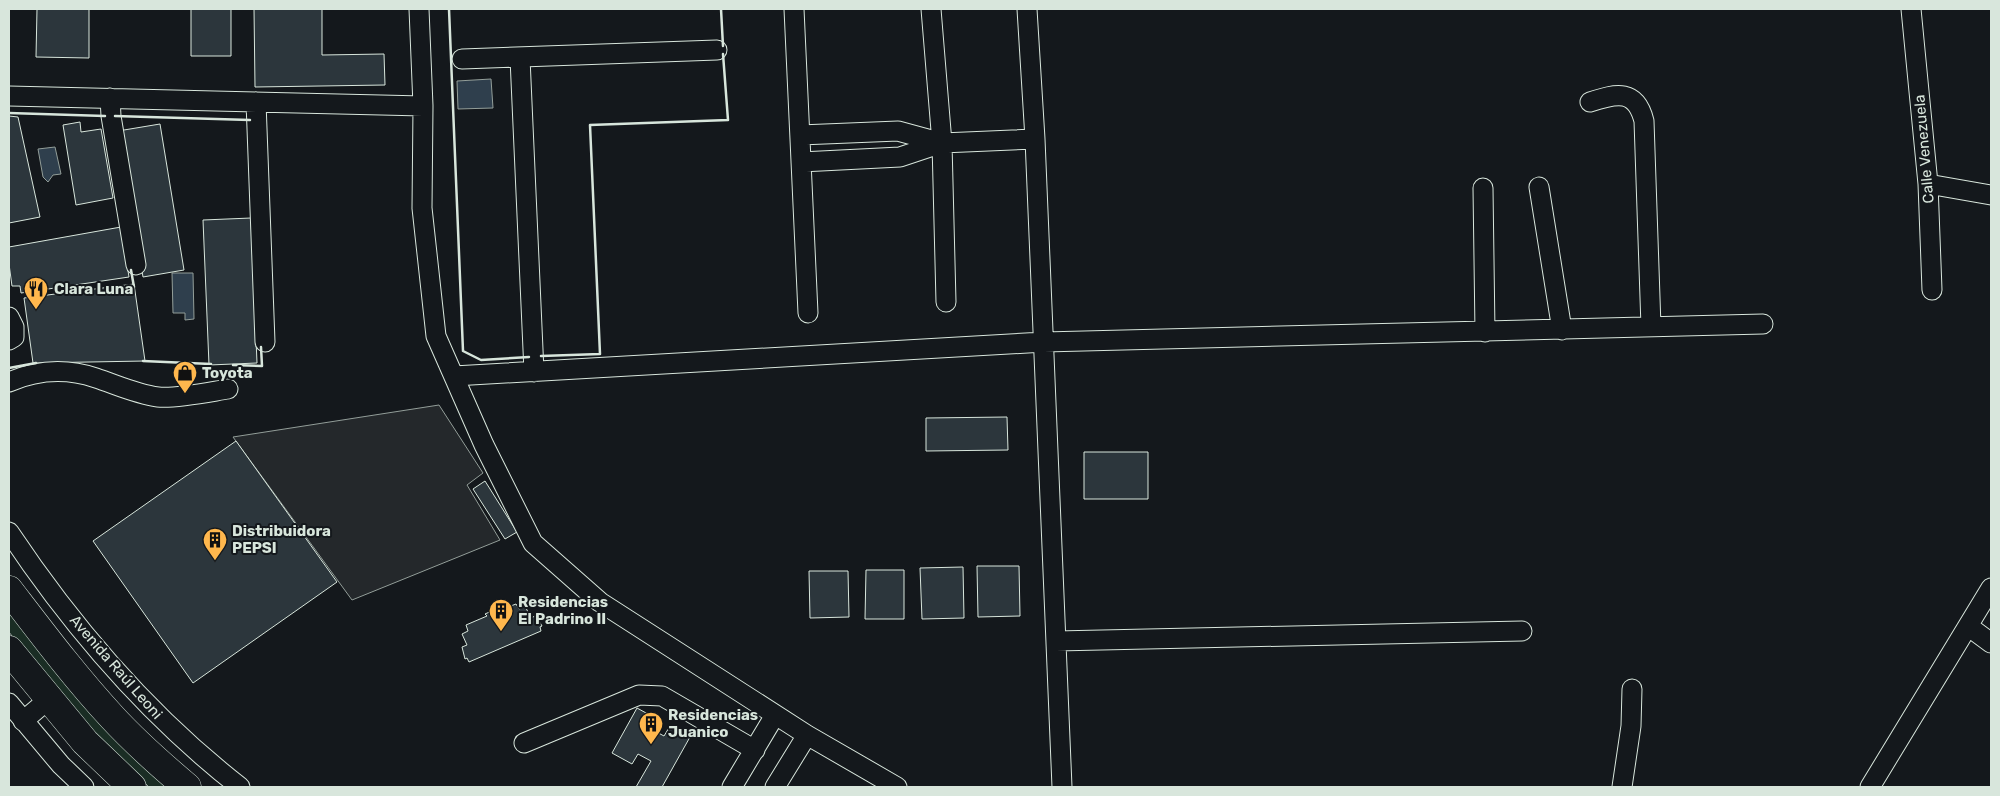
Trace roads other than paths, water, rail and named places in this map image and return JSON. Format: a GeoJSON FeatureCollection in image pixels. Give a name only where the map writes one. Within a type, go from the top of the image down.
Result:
{"type":"FeatureCollection","features":[{"type":"Feature","properties":{"kind":"highway"},"geometry":{"type":"LineString","coordinates":[[9,590],[112,718],[187,787]]}},
{"type":"Feature","properties":{"kind":"highway"},"geometry":{"type":"LineString","coordinates":[[9,650],[86,742],[132,787]]}},
{"type":"Feature","properties":{"kind":"street"},"geometry":{"type":"LineString","coordinates":[[419,9],[424,106],[422,208],[436,336],[484,445],[532,543],[600,602],[807,735],[898,787]]}},
{"type":"Feature","properties":{"kind":"street"},"geometry":{"type":"LineString","coordinates":[[794,9],[808,313]]}},
{"type":"Feature","properties":{"kind":"street"},"geometry":{"type":"LineString","coordinates":[[931,9],[942,143],[946,302]]}},
{"type":"Feature","properties":{"kind":"street"},"geometry":{"type":"LineString","coordinates":[[1027,9],[1035,139],[1062,787]]}},
{"type":"Feature","properties":{"kind":"street","name":"Calle Venezuela"},"geometry":{"type":"LineString","coordinates":[[1911,9],[1928,184],[1932,290]]}},
{"type":"Feature","properties":{"kind":"street"},"geometry":{"type":"LineString","coordinates":[[462,59],[717,50]]}},
{"type":"Feature","properties":{"kind":"street"},"geometry":{"type":"LineString","coordinates":[[520,58],[534,372]]}},
{"type":"Feature","properties":{"kind":"street"},"geometry":{"type":"LineString","coordinates":[[1590,102],[1610,95],[1622,95],[1633,100],[1641,110],[1644,121],[1651,327]]}},
{"type":"Feature","properties":{"kind":"street"},"geometry":{"type":"LineString","coordinates":[[9,96],[424,106]]}},
{"type":"Feature","properties":{"kind":"street"},"geometry":{"type":"LineString","coordinates":[[110,98],[110,116],[136,265]]}},
{"type":"Feature","properties":{"kind":"street"},"geometry":{"type":"LineString","coordinates":[[256,102],[265,342]]}},
{"type":"Feature","properties":{"kind":"street"},"geometry":{"type":"LineString","coordinates":[[800,135],[898,130],[942,143]]}},
{"type":"Feature","properties":{"kind":"street"},"geometry":{"type":"LineString","coordinates":[[801,162],[900,157],[942,143],[1035,139]]}},
{"type":"Feature","properties":{"kind":"street"},"geometry":{"type":"LineString","coordinates":[[1928,184],[1991,195]]}},
{"type":"Feature","properties":{"kind":"street"},"geometry":{"type":"LineString","coordinates":[[1539,187],[1562,330]]}},
{"type":"Feature","properties":{"kind":"street"},"geometry":{"type":"LineString","coordinates":[[1483,188],[1485,332]]}},
{"type":"Feature","properties":{"kind":"street"},"geometry":{"type":"LineString","coordinates":[[9,317],[14,327],[14,337],[9,340]]}},
{"type":"Feature","properties":{"kind":"street"},"geometry":{"type":"LineString","coordinates":[[454,376],[1044,342],[1763,324]]}},
{"type":"Feature","properties":{"kind":"street"},"geometry":{"type":"LineString","coordinates":[[9,382],[28,374],[54,372],[74,373],[95,378],[126,390],[160,397],[228,390]]}},
{"type":"Feature","properties":{"kind":"street","name":"Avenida Raúl Leoni"},"geometry":{"type":"LineString","coordinates":[[9,532],[61,604],[136,695],[178,735],[240,787]]}},
{"type":"Feature","properties":{"kind":"street"},"geometry":{"type":"LineString","coordinates":[[1870,787],[1991,588]]}},
{"type":"Feature","properties":{"kind":"street"},"geometry":{"type":"LineString","coordinates":[[1968,626],[1991,643]]}},
{"type":"Feature","properties":{"kind":"street"},"geometry":{"type":"LineString","coordinates":[[1056,641],[1522,631]]}},
{"type":"Feature","properties":{"kind":"street"},"geometry":{"type":"LineString","coordinates":[[1622,787],[1631,726],[1632,689]]}},
{"type":"Feature","properties":{"kind":"street"},"geometry":{"type":"LineString","coordinates":[[524,743],[639,695],[651,694],[662,696],[755,750]]}},
{"type":"Feature","properties":{"kind":"street"},"geometry":{"type":"LineString","coordinates":[[23,721],[49,699]]}},
{"type":"Feature","properties":{"kind":"street"},"geometry":{"type":"LineString","coordinates":[[9,703],[61,765],[84,787]]}},
{"type":"Feature","properties":{"kind":"street"},"geometry":{"type":"LineString","coordinates":[[732,787],[775,715]]}},
{"type":"Feature","properties":{"kind":"street"},"geometry":{"type":"LineString","coordinates":[[775,787],[807,735]]}},
{"type":"Feature","properties":{"kind":"water"},"geometry":{"type":"Polygon","coordinates":[[[491,79],[493,108],[458,109],[457,81],[491,79]]]}},
{"type":"Feature","properties":{"kind":"water"},"geometry":{"type":"Polygon","coordinates":[[[55,147],[61,174],[53,175],[48,182],[43,177],[38,149],[55,147]]]}},
{"type":"Feature","properties":{"kind":"water"},"geometry":{"type":"Polygon","coordinates":[[[172,273],[193,273],[194,319],[185,320],[185,313],[173,313],[172,273]]]}},
{"type":"Feature","properties":{"kind":"place","name":"Clara Luna"},"geometry":{"type":"Point","coordinates":[36,310]}},
{"type":"Feature","properties":{"kind":"place","name":"Toyota"},"geometry":{"type":"Point","coordinates":[185,394]}},
{"type":"Feature","properties":{"kind":"place","name":"Distribuidora PEPSI"},"geometry":{"type":"Point","coordinates":[215,561]}},
{"type":"Feature","properties":{"kind":"place","name":"Residencias El Padrino II"},"geometry":{"type":"Point","coordinates":[501,632]}},
{"type":"Feature","properties":{"kind":"place","name":"Residencias Juanico"},"geometry":{"type":"Point","coordinates":[651,745]}}]}
